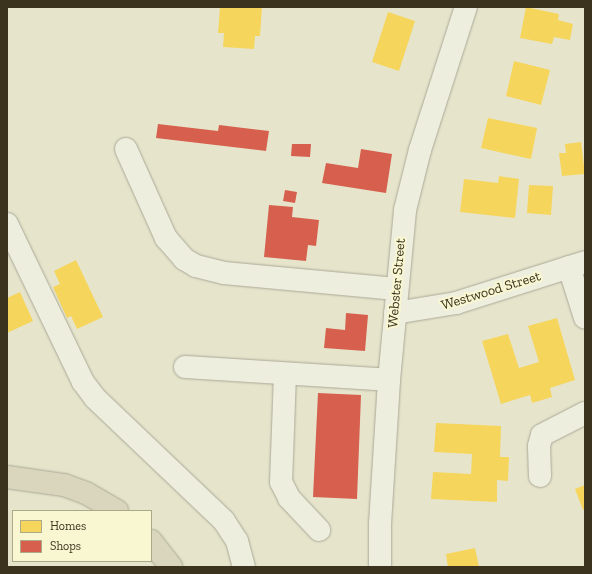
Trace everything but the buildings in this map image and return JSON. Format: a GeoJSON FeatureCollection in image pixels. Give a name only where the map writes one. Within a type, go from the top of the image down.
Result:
{"type":"FeatureCollection","features":[{"type":"Feature","properties":{"kind":"highway"},"geometry":{"type":"LineString","coordinates":[[7,477],[64,485],[86,493],[115,510]]}},
{"type":"Feature","properties":{"kind":"highway"},"geometry":{"type":"LineString","coordinates":[[152,542],[171,567]]}},
{"type":"Feature","properties":{"kind":"street","name":"Webster Street"},"geometry":{"type":"LineString","coordinates":[[380,567],[389,380],[402,230],[411,183],[466,7]]}},
{"type":"Feature","properties":{"kind":"street"},"geometry":{"type":"LineString","coordinates":[[126,149],[166,238],[184,259],[196,266],[224,273],[396,289]]}},
{"type":"Feature","properties":{"kind":"street"},"geometry":{"type":"LineString","coordinates":[[7,224],[13,255],[82,382],[95,398],[224,521],[237,541],[244,567]]}},
{"type":"Feature","properties":{"kind":"street"},"geometry":{"type":"LineString","coordinates":[[577,264],[585,318]]}},
{"type":"Feature","properties":{"kind":"street","name":"Westwood Street"},"geometry":{"type":"LineString","coordinates":[[395,313],[456,303],[577,264]]}},
{"type":"Feature","properties":{"kind":"street"},"geometry":{"type":"LineString","coordinates":[[185,367],[389,380]]}},
{"type":"Feature","properties":{"kind":"street"},"geometry":{"type":"LineString","coordinates":[[285,374],[280,482],[289,498],[320,530]]}},
{"type":"Feature","properties":{"kind":"street"},"geometry":{"type":"LineString","coordinates":[[540,476],[538,446],[542,435],[585,413]]}}]}
